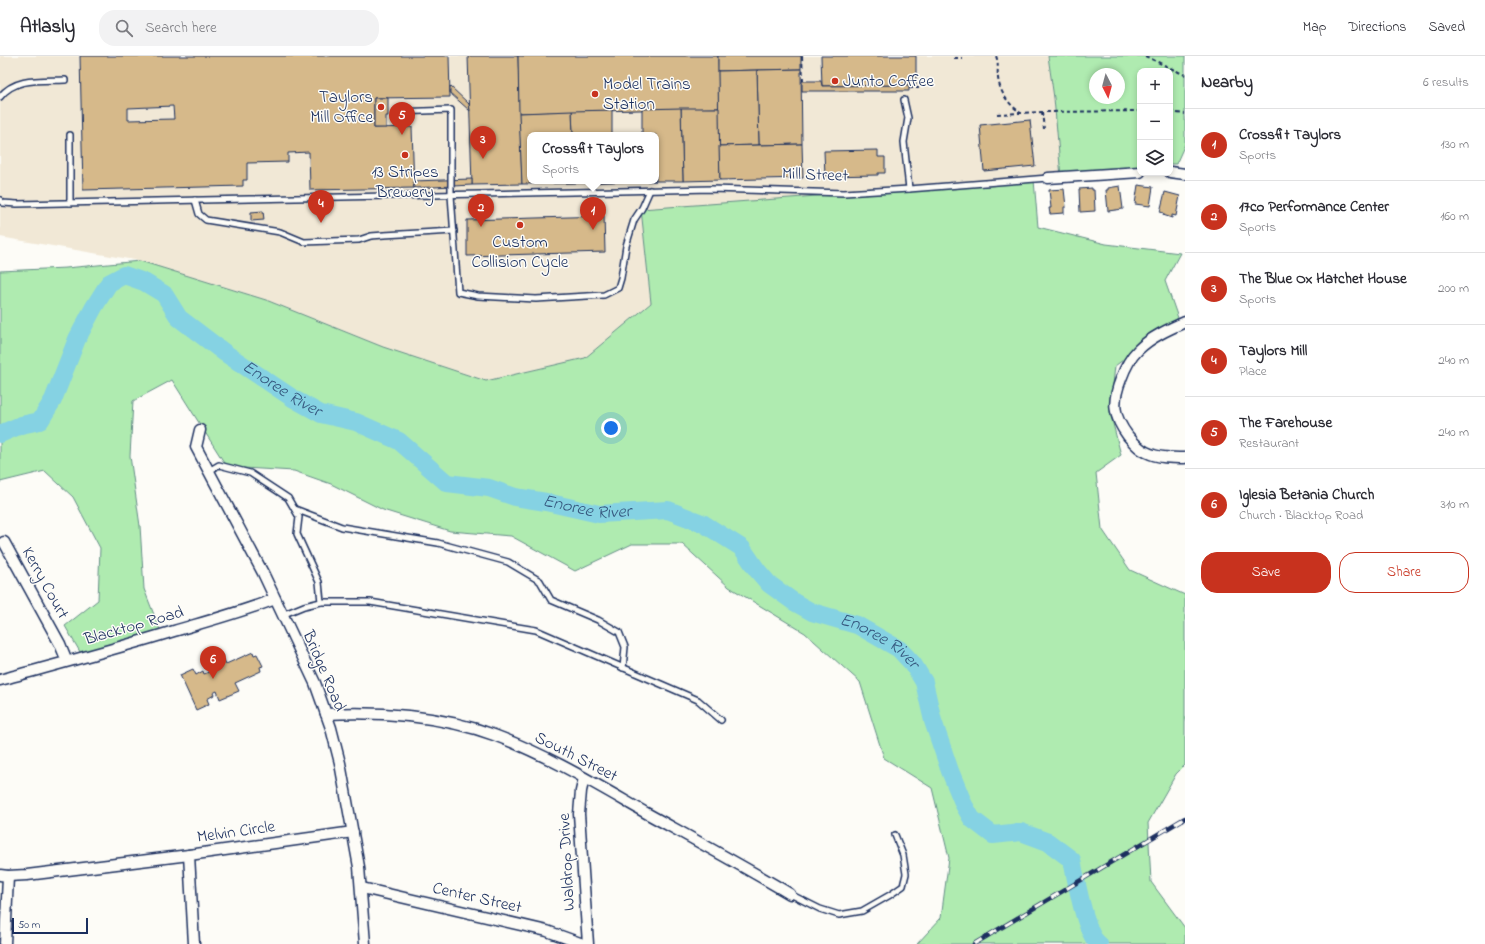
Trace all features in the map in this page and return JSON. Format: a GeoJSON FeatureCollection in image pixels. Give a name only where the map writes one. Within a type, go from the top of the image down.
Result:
{"type":"FeatureCollection","features":[{"type":"Feature","properties":{"kind":"street","name":"Mill Street"},"geometry":{"type":"LineString","coordinates":[[1048,178],[1137,172]]}},
{"type":"Feature","properties":{"kind":"street"},"geometry":{"type":"LineString","coordinates":[[1173,172],[1185,174]]}},
{"type":"Feature","properties":{"kind":"street"},"geometry":{"type":"LineString","coordinates":[[1185,322],[1153,338],[1137,350],[1126,368],[1118,389],[1115,404],[1117,418],[1122,428],[1139,448],[1158,456],[1185,458]]}},
{"type":"Feature","properties":{"kind":"street","name":"Bridge Road"},"geometry":{"type":"LineString","coordinates":[[200,430],[196,447],[233,514],[275,599],[315,683],[326,714],[340,763],[353,832],[362,888],[365,944]]}},
{"type":"Feature","properties":{"kind":"street","name":"Kerry Court"},"geometry":{"type":"LineString","coordinates":[[4,542],[60,644],[67,661]]}},
{"type":"Feature","properties":{"kind":"street","name":"Blacktop Road"},"geometry":{"type":"LineString","coordinates":[[0,680],[100,653],[225,616],[275,599]]}},
{"type":"Feature","properties":{"kind":"street","name":"South Street"},"geometry":{"type":"LineString","coordinates":[[326,714],[364,713],[397,715],[457,724],[493,735],[516,744],[584,778],[734,861],[790,894]]}},
{"type":"Feature","properties":{"kind":"street","name":"Waldrop Drive"},"geometry":{"type":"LineString","coordinates":[[584,778],[579,814],[588,944]]}},
{"type":"Feature","properties":{"kind":"street","name":"Melvin Circle"},"geometry":{"type":"LineString","coordinates":[[194,944],[189,855],[353,832]]}},
{"type":"Feature","properties":{"kind":"street"},"geometry":{"type":"LineString","coordinates":[[5,944],[4,876],[189,855]]}},
{"type":"Feature","properties":{"kind":"street","name":"Center Street"},"geometry":{"type":"LineString","coordinates":[[362,888],[547,931],[583,944]]}},
{"type":"Feature","properties":{"kind":"lane"},"geometry":{"type":"LineString","coordinates":[[0,97],[6,90],[27,81],[65,80]]}},
{"type":"Feature","properties":{"kind":"lane"},"geometry":{"type":"LineString","coordinates":[[904,100],[908,118],[904,142],[909,189]]}},
{"type":"Feature","properties":{"kind":"lane"},"geometry":{"type":"LineString","coordinates":[[397,112],[451,110],[451,195],[458,292],[478,296],[536,300],[604,295],[618,288],[626,246],[634,220],[642,208],[650,190]]}},
{"type":"Feature","properties":{"kind":"lane"},"geometry":{"type":"LineString","coordinates":[[70,135],[70,203]]}},
{"type":"Feature","properties":{"kind":"lane","name":"Mill Street"},"geometry":{"type":"LineString","coordinates":[[0,200],[2,203],[17,204],[720,189],[795,190],[819,193],[909,189],[1048,178]]}},
{"type":"Feature","properties":{"kind":"lane"},"geometry":{"type":"LineString","coordinates":[[195,200],[199,214],[206,220],[280,232],[304,242],[359,240],[370,236],[454,231]]}},
{"type":"Feature","properties":{"kind":"lane"},"geometry":{"type":"LineString","coordinates":[[210,471],[219,465],[250,473],[288,498],[299,517],[297,534],[320,582],[321,602]]}},
{"type":"Feature","properties":{"kind":"lane"},"geometry":{"type":"LineString","coordinates":[[295,509],[342,526],[438,543],[508,562],[540,581],[551,600],[619,632],[625,647],[623,668]]}},
{"type":"Feature","properties":{"kind":"lane"},"geometry":{"type":"LineString","coordinates":[[282,615],[304,606],[321,602],[370,602],[536,630],[698,700],[721,720]]}},
{"type":"Feature","properties":{"kind":"lane"},"geometry":{"type":"LineString","coordinates":[[790,894],[820,909],[839,915],[862,911],[890,895],[902,886],[906,874],[903,855],[895,835]]}},
{"type":"Feature","properties":{"kind":"path"},"geometry":{"type":"LineString","coordinates":[[802,56],[803,81]]}},
{"type":"Feature","properties":{"kind":"path"},"geometry":{"type":"LineString","coordinates":[[996,56],[998,61],[998,79],[1001,90],[1013,108],[1022,113]]}},
{"type":"Feature","properties":{"kind":"path"},"geometry":{"type":"LineString","coordinates":[[1145,56],[1185,75]]}},
{"type":"Feature","properties":{"kind":"path"},"geometry":{"type":"LineString","coordinates":[[954,58],[962,58]]}},
{"type":"Feature","properties":{"kind":"path"},"geometry":{"type":"LineString","coordinates":[[909,88],[919,88]]}},
{"type":"Feature","properties":{"kind":"path"},"geometry":{"type":"LineString","coordinates":[[997,114],[1137,111]]}},
{"type":"Feature","properties":{"kind":"path"},"geometry":{"type":"LineString","coordinates":[[1042,112],[1044,129]]}},
{"type":"Feature","properties":{"kind":"path"},"geometry":{"type":"LineString","coordinates":[[1173,112],[1185,114]]}},
{"type":"Feature","properties":{"kind":"shaded area"},"geometry":{"type":"Polygon","coordinates":[[[0,56],[1048,56],[1054,98],[1061,177],[641,210],[651,303],[585,358],[486,381],[383,347],[266,300],[140,261],[0,237],[0,56]]]}},
{"type":"Feature","properties":{"kind":"green space"},"geometry":{"type":"Polygon","coordinates":[[[1048,56],[1185,56],[1185,144],[1176,164],[1173,164],[1173,68],[1137,68],[1137,168],[1061,177],[1054,98],[1048,56]]]}},
{"type":"Feature","properties":{"kind":"green space"},"geometry":{"type":"Polygon","coordinates":[[[1034,180],[1038,227],[1106,244],[1180,253],[1165,281],[1178,318],[1115,366],[1110,412],[1121,455],[1096,473],[1102,529],[1130,570],[1185,595],[1185,765],[1176,774],[1148,823],[1151,882],[1185,928],[1185,944],[917,944],[941,918],[949,858],[932,788],[884,758],[860,682],[805,633],[729,587],[682,544],[632,544],[575,571],[511,536],[450,531],[383,510],[331,484],[294,471],[227,467],[172,380],[133,401],[130,456],[140,526],[144,589],[160,630],[121,642],[83,657],[65,626],[98,600],[100,548],[73,497],[45,471],[0,482],[0,271],[66,268],[140,261],[266,300],[383,347],[486,381],[585,358],[651,303],[641,209],[1034,180]]]}},
{"type":"Feature","properties":{"kind":"building"},"geometry":{"type":"Polygon","coordinates":[[[80,56],[449,56],[450,97],[374,98],[374,128],[412,127],[414,188],[310,190],[309,152],[288,153],[288,162],[247,163],[247,180],[243,180],[243,186],[83,190],[80,56]],[[173,106],[128,108],[128,120],[174,119],[173,106]]]}},
{"type":"Feature","properties":{"kind":"building"},"geometry":{"type":"Polygon","coordinates":[[[468,56],[518,56],[522,184],[472,185],[468,56]]]}},
{"type":"Feature","properties":{"kind":"building"},"geometry":{"type":"Polygon","coordinates":[[[518,56],[718,56],[719,108],[519,113],[518,56]]]}},
{"type":"Feature","properties":{"kind":"building"},"geometry":{"type":"Polygon","coordinates":[[[718,56],[801,56],[801,69],[718,71],[718,56]]]}},
{"type":"Feature","properties":{"kind":"building"},"geometry":{"type":"Polygon","coordinates":[[[821,56],[916,56],[916,85],[822,86],[821,56]]]}},
{"type":"Feature","properties":{"kind":"building"},"geometry":{"type":"Polygon","coordinates":[[[801,69],[802,144],[759,145],[757,70],[801,69]]]}},
{"type":"Feature","properties":{"kind":"building"},"geometry":{"type":"Polygon","coordinates":[[[757,70],[759,145],[719,146],[718,71],[757,70]]]}},
{"type":"Feature","properties":{"kind":"building"},"geometry":{"type":"Polygon","coordinates":[[[802,81],[821,81],[822,86],[909,85],[909,91],[802,91],[802,81]]]}},
{"type":"Feature","properties":{"kind":"building"},"geometry":{"type":"Polygon","coordinates":[[[450,86],[469,104],[470,111],[450,93],[450,86]]]}},
{"type":"Feature","properties":{"kind":"building","name":"Taylors Mill Office"},"geometry":{"type":"Polygon","coordinates":[[[374,98],[388,98],[386,128],[374,128],[374,98]]]}},
{"type":"Feature","properties":{"kind":"building"},"geometry":{"type":"Polygon","coordinates":[[[681,108],[719,108],[720,180],[683,181],[681,108]]]}},
{"type":"Feature","properties":{"kind":"building"},"geometry":{"type":"Polygon","coordinates":[[[681,108],[683,181],[659,181],[659,132],[642,132],[642,109],[681,108]]]}},
{"type":"Feature","properties":{"kind":"building"},"geometry":{"type":"Polygon","coordinates":[[[612,110],[612,132],[573,132],[572,111],[612,110]]]}},
{"type":"Feature","properties":{"kind":"building"},"geometry":{"type":"Polygon","coordinates":[[[572,111],[573,132],[527,132],[527,184],[522,184],[519,113],[572,111]]]}},
{"type":"Feature","properties":{"kind":"building"},"geometry":{"type":"Polygon","coordinates":[[[1030,120],[1035,166],[984,171],[980,125],[1030,120]]]}},
{"type":"Feature","properties":{"kind":"building"},"geometry":{"type":"Polygon","coordinates":[[[802,144],[803,178],[720,180],[719,146],[802,144]]]}},
{"type":"Feature","properties":{"kind":"building"},"geometry":{"type":"Polygon","coordinates":[[[878,150],[878,157],[885,157],[885,173],[878,173],[878,175],[825,176],[824,151],[878,150]]]}},
{"type":"Feature","properties":{"kind":"building"},"geometry":{"type":"Polygon","coordinates":[[[472,179],[472,185],[414,188],[413,181],[472,179]]]}},
{"type":"Feature","properties":{"kind":"building"},"geometry":{"type":"Polygon","coordinates":[[[1138,185],[1153,187],[1150,206],[1135,204],[1138,185]]]}},
{"type":"Feature","properties":{"kind":"building"},"geometry":{"type":"Polygon","coordinates":[[[1120,186],[1123,209],[1108,211],[1106,190],[1108,190],[1108,188],[1120,186]]]}},
{"type":"Feature","properties":{"kind":"building"},"geometry":{"type":"Polygon","coordinates":[[[1092,188],[1092,190],[1094,190],[1095,211],[1080,212],[1079,189],[1092,188]]]}},
{"type":"Feature","properties":{"kind":"building"},"geometry":{"type":"Polygon","coordinates":[[[1064,189],[1066,207],[1064,207],[1064,213],[1050,214],[1049,208],[1051,208],[1049,190],[1064,189]]]}},
{"type":"Feature","properties":{"kind":"building"},"geometry":{"type":"Polygon","coordinates":[[[1165,192],[1180,196],[1176,216],[1172,215],[1172,218],[1163,215],[1164,213],[1160,212],[1165,192]]]}},
{"type":"Feature","properties":{"kind":"building"},"geometry":{"type":"Polygon","coordinates":[[[263,211],[264,220],[251,221],[251,212],[263,211]]]}},
{"type":"Feature","properties":{"kind":"building"},"geometry":{"type":"Polygon","coordinates":[[[604,216],[605,252],[467,256],[467,220],[604,216]]]}},
{"type":"Feature","properties":{"kind":"building"},"geometry":{"type":"Polygon","coordinates":[[[253,652],[254,655],[257,654],[263,666],[260,667],[261,671],[235,683],[239,691],[220,699],[217,691],[213,693],[214,695],[207,699],[209,704],[196,710],[180,675],[193,669],[196,675],[203,671],[204,674],[209,672],[204,663],[222,655],[226,664],[253,652]]]}},
{"type":"Feature","properties":{"kind":"waterway","name":"Enoree River"},"geometry":{"type":"LineString","coordinates":[[0,434],[21,425],[40,421],[53,400],[77,339],[94,307],[109,283],[124,275],[144,282],[164,294],[179,318],[225,353],[294,399],[321,414],[356,422],[399,441],[447,483],[489,488],[515,497],[546,502],[599,514],[668,510],[704,524],[742,548],[757,570],[769,584],[794,602],[812,612],[857,625],[899,649],[913,664],[924,682],[933,721],[950,771],[964,805],[972,819],[993,835],[1021,832],[1048,842],[1072,860],[1085,918],[1089,930],[1099,944]]}},
{"type":"Feature","properties":{"kind":"railway"},"geometry":{"type":"LineString","coordinates":[[974,944],[1185,818]]}},
{"type":"Feature","properties":{"kind":"place","name":"Junto Coffee"},"geometry":{"type":"Point","coordinates":[835,81]}},
{"type":"Feature","properties":{"kind":"place","name":"Model Trains Station"},"geometry":{"type":"Point","coordinates":[595,94]}},
{"type":"Feature","properties":{"kind":"place","name":"Taylors Mill Office"},"geometry":{"type":"Point","coordinates":[381,107]}},
{"type":"Feature","properties":{"kind":"place","name":"The Farehouse"},"geometry":{"type":"Point","coordinates":[402,135]}},
{"type":"Feature","properties":{"kind":"place","name":"13 Stripes Brewery"},"geometry":{"type":"Point","coordinates":[405,155]}},
{"type":"Feature","properties":{"kind":"place","name":"The Blue Ox Hatchet House"},"geometry":{"type":"Point","coordinates":[483,159]}},
{"type":"Feature","properties":{"kind":"place","name":"Taylors Mill"},"geometry":{"type":"Point","coordinates":[321,223]}},
{"type":"Feature","properties":{"kind":"place","name":"Custom Collision Cycle"},"geometry":{"type":"Point","coordinates":[520,225]}},
{"type":"Feature","properties":{"kind":"place","name":"17co Performance Center"},"geometry":{"type":"Point","coordinates":[481,227]}},
{"type":"Feature","properties":{"kind":"place","name":"Crossfit Taylors"},"geometry":{"type":"Point","coordinates":[593,230]}},
{"type":"Feature","properties":{"kind":"place","name":"Iglesia Betania Church"},"geometry":{"type":"Point","coordinates":[213,679]}}]}
